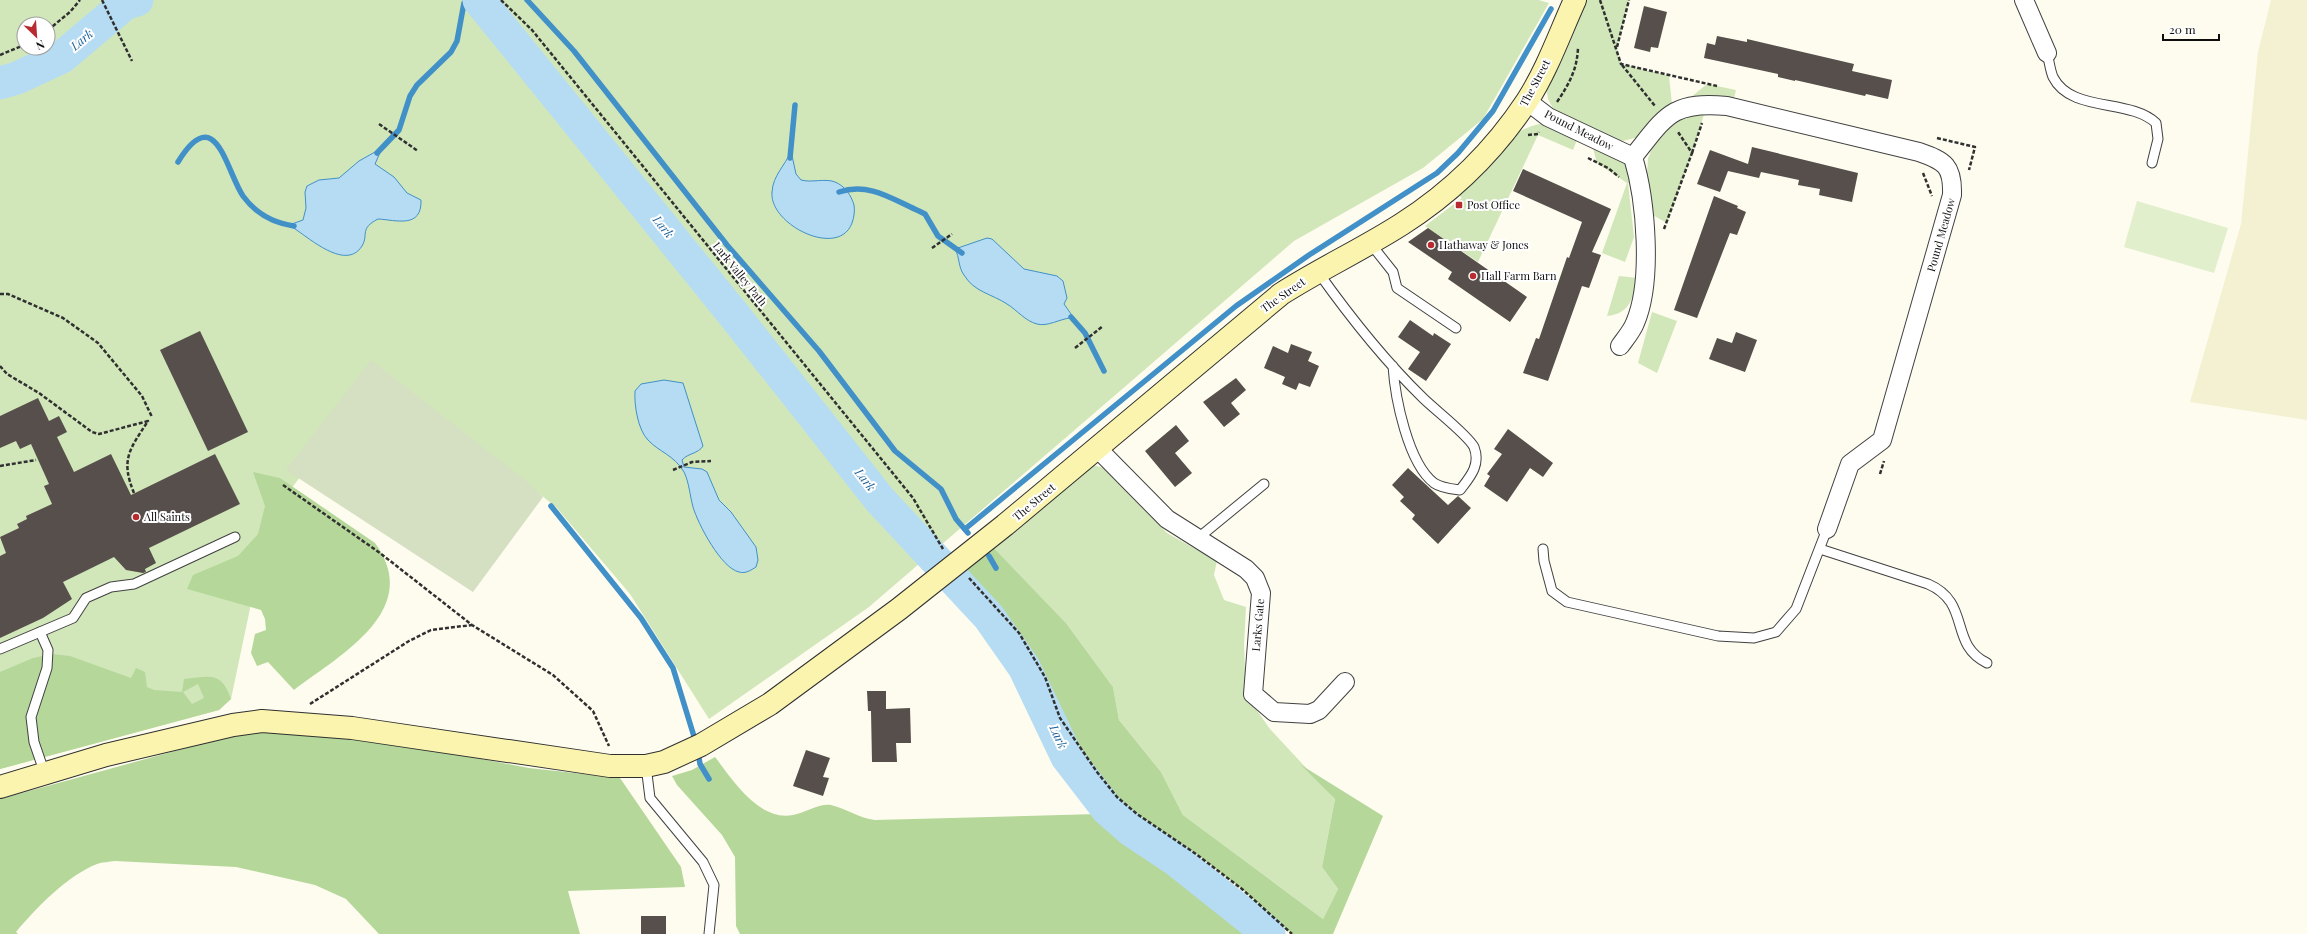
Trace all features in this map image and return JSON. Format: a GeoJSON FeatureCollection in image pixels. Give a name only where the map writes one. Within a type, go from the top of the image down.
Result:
{"type":"FeatureCollection","features":[{"type":"Feature","properties":{"kind":"main road","name":"The Street"},"geometry":{"type":"LineString","coordinates":[[0,787],[106,755],[233,725],[262,721],[352,728],[610,766],[646,766],[664,762],[692,749],[770,704],[950,569],[1098,449],[1247,321],[1281,294],[1317,271],[1401,225],[1460,181],[1484,156],[1527,100],[1575,0]]}},
{"type":"Feature","properties":{"kind":"street"},"geometry":{"type":"LineString","coordinates":[[2024,0],[2047,53]]}},
{"type":"Feature","properties":{"kind":"street","name":"Pound Meadow"},"geometry":{"type":"LineString","coordinates":[[1527,100],[1548,117],[1633,157],[1666,116],[1680,108],[1702,104],[1727,106],[1919,152],[1940,159],[1950,169],[1953,180],[1952,195],[1882,440],[1850,464],[1827,529]]}},
{"type":"Feature","properties":{"kind":"street"},"geometry":{"type":"LineString","coordinates":[[1620,346],[1635,324],[1643,293],[1646,250],[1639,176],[1633,157]]}},
{"type":"Feature","properties":{"kind":"street","name":"Larks Gate"},"geometry":{"type":"LineString","coordinates":[[1098,449],[1167,519],[1246,569],[1255,578],[1261,593],[1253,694],[1263,705],[1274,712],[1310,714],[1319,710],[1345,682]]}},
{"type":"Feature","properties":{"kind":"lane"},"geometry":{"type":"LineString","coordinates":[[2047,53],[2053,77],[2064,92],[2113,107],[2135,110],[2149,116],[2156,123],[2158,139],[2152,163]]}},
{"type":"Feature","properties":{"kind":"lane"},"geometry":{"type":"LineString","coordinates":[[1370,243],[1394,272],[1397,288],[1456,328]]}},
{"type":"Feature","properties":{"kind":"lane"},"geometry":{"type":"LineString","coordinates":[[1317,271],[1346,312],[1393,366],[1423,398],[1473,446],[1477,460],[1472,474],[1460,490],[1435,484],[1421,470],[1398,406],[1393,366]]}},
{"type":"Feature","properties":{"kind":"lane"},"geometry":{"type":"LineString","coordinates":[[1197,539],[1264,484]]}},
{"type":"Feature","properties":{"kind":"lane"},"geometry":{"type":"LineString","coordinates":[[1543,549],[1544,561],[1552,591],[1567,602],[1718,636],[1754,638],[1776,632],[1796,609],[1827,529]]}},
{"type":"Feature","properties":{"kind":"lane"},"geometry":{"type":"LineString","coordinates":[[0,649],[73,618],[86,598],[111,587],[134,584],[235,537]]}},
{"type":"Feature","properties":{"kind":"lane"},"geometry":{"type":"LineString","coordinates":[[1820,548],[1928,584],[1943,592],[1954,606],[1968,648],[1972,655],[1987,663]]}},
{"type":"Feature","properties":{"kind":"lane"},"geometry":{"type":"LineString","coordinates":[[40,632],[48,650],[47,668],[31,717],[34,742],[45,774]]}},
{"type":"Feature","properties":{"kind":"lane"},"geometry":{"type":"LineString","coordinates":[[646,766],[650,798],[703,862],[714,885],[709,934]]}},
{"type":"Feature","properties":{"kind":"path"},"geometry":{"type":"LineString","coordinates":[[56,23],[70,12],[80,0]]}},
{"type":"Feature","properties":{"kind":"path"},"geometry":{"type":"LineString","coordinates":[[102,0],[132,61]]}},
{"type":"Feature","properties":{"kind":"path","name":"Lark Valley Path"},"geometry":{"type":"LineString","coordinates":[[501,0],[532,30],[913,498],[944,551],[950,569],[1019,634],[1045,677],[1060,718],[1097,772],[1117,797],[1137,814],[1196,854],[1236,885],[1292,934]]}},
{"type":"Feature","properties":{"kind":"path"},"geometry":{"type":"LineString","coordinates":[[1600,0],[1617,47],[1621,64],[1631,79],[1666,116],[1692,153]]}},
{"type":"Feature","properties":{"kind":"path"},"geometry":{"type":"LineString","coordinates":[[1617,47],[1629,0]]}},
{"type":"Feature","properties":{"kind":"path"},"geometry":{"type":"LineString","coordinates":[[0,55],[16,48]]}},
{"type":"Feature","properties":{"kind":"path"},"geometry":{"type":"LineString","coordinates":[[1621,64],[1722,87]]}},
{"type":"Feature","properties":{"kind":"path"},"geometry":{"type":"LineString","coordinates":[[1662,234],[1692,153],[1704,115]]}},
{"type":"Feature","properties":{"kind":"path"},"geometry":{"type":"LineString","coordinates":[[379,124],[400,140],[418,151]]}},
{"type":"Feature","properties":{"kind":"path"},"geometry":{"type":"LineString","coordinates":[[1538,134],[1545,138]]}},
{"type":"Feature","properties":{"kind":"path"},"geometry":{"type":"LineString","coordinates":[[1929,136],[1975,147],[1967,178]]}},
{"type":"Feature","properties":{"kind":"path"},"geometry":{"type":"LineString","coordinates":[[1585,156],[1608,168],[1622,179]]}},
{"type":"Feature","properties":{"kind":"path"},"geometry":{"type":"LineString","coordinates":[[1920,167],[1933,199]]}},
{"type":"Feature","properties":{"kind":"path"},"geometry":{"type":"LineString","coordinates":[[932,248],[938,242],[952,234]]}},
{"type":"Feature","properties":{"kind":"path"},"geometry":{"type":"LineString","coordinates":[[0,294],[8,294],[63,318],[98,343],[142,396],[152,417]]}},
{"type":"Feature","properties":{"kind":"path"},"geometry":{"type":"LineString","coordinates":[[1076,348],[1103,326]]}},
{"type":"Feature","properties":{"kind":"path"},"geometry":{"type":"LineString","coordinates":[[0,366],[7,374],[39,393],[92,432],[99,434],[148,421],[128,453],[128,474],[134,493]]}},
{"type":"Feature","properties":{"kind":"path"},"geometry":{"type":"LineString","coordinates":[[1880,474],[1885,459]]}},
{"type":"Feature","properties":{"kind":"path"},"geometry":{"type":"LineString","coordinates":[[0,466],[36,460]]}},
{"type":"Feature","properties":{"kind":"path"},"geometry":{"type":"LineString","coordinates":[[672,470],[686,463],[711,461]]}},
{"type":"Feature","properties":{"kind":"path"},"geometry":{"type":"LineString","coordinates":[[283,485],[380,553],[472,625],[553,675],[593,711],[610,748],[610,766]]}},
{"type":"Feature","properties":{"kind":"path"},"geometry":{"type":"LineString","coordinates":[[285,723],[319,697],[409,641],[430,630],[472,625]]}},
{"type":"Feature","properties":{"kind":"shaded area"},"geometry":{"type":"Polygon","coordinates":[[[2271,0],[2307,0],[2307,420],[2190,402],[2241,224],[2258,52],[2271,0]]]}},
{"type":"Feature","properties":{"kind":"green space"},"geometry":{"type":"Polygon","coordinates":[[[0,0],[1539,0],[1549,3],[1483,119],[1423,168],[1294,241],[869,607],[709,719],[630,594],[556,507],[382,369],[269,518],[231,699],[219,710],[0,769],[0,0]]]}},
{"type":"Feature","properties":{"kind":"green space"},"geometry":{"type":"Polygon","coordinates":[[[1575,0],[1629,0],[1617,47],[1621,64],[1669,76],[1672,104],[1639,137],[1618,142],[1555,112],[1548,99],[1546,87],[1575,0]]]}},
{"type":"Feature","properties":{"kind":"green space"},"geometry":{"type":"Polygon","coordinates":[[[1707,84],[1736,90],[1732,107],[1690,98],[1707,84]]]}},
{"type":"Feature","properties":{"kind":"green space"},"geometry":{"type":"Polygon","coordinates":[[[1705,111],[1667,223],[1649,213],[1647,175],[1648,158],[1654,144],[1670,121],[1705,111]]]}},
{"type":"Feature","properties":{"kind":"green space"},"geometry":{"type":"Polygon","coordinates":[[[1540,124],[1549,125],[1577,140],[1573,150],[1538,135],[1478,262],[1425,226],[1462,198],[1451,188],[1493,150],[1517,133],[1529,127],[1540,124]]]}},
{"type":"Feature","properties":{"kind":"green space"},"geometry":{"type":"Polygon","coordinates":[[[1592,145],[1624,163],[1635,181],[1628,183],[1634,237],[1625,262],[1602,253],[1627,183],[1597,163],[1592,145]]]}},
{"type":"Feature","properties":{"kind":"green space"},"geometry":{"type":"Polygon","coordinates":[[[2137,201],[2228,228],[2214,273],[2124,247],[2137,201]]]}},
{"type":"Feature","properties":{"kind":"green space"},"geometry":{"type":"Polygon","coordinates":[[[1619,276],[1638,278],[1632,298],[1626,308],[1615,315],[1607,316],[1619,276]]]}},
{"type":"Feature","properties":{"kind":"green space"},"geometry":{"type":"Polygon","coordinates":[[[1652,312],[1677,321],[1657,373],[1638,363],[1652,312]]]}},
{"type":"Feature","properties":{"kind":"green space"},"geometry":{"type":"Polygon","coordinates":[[[371,360],[525,480],[543,497],[473,592],[286,470],[371,360]]]}},
{"type":"Feature","properties":{"kind":"green space"},"geometry":{"type":"Polygon","coordinates":[[[1093,465],[1104,468],[1167,533],[1217,561],[1214,575],[1224,600],[1246,607],[1244,645],[1246,695],[1270,729],[1335,799],[1322,867],[1338,889],[1323,919],[1183,815],[1161,772],[1119,720],[1113,687],[1066,623],[992,546],[1093,465]]]}},
{"type":"Feature","properties":{"kind":"green space"},"geometry":{"type":"Polygon","coordinates":[[[253,472],[280,478],[375,543],[387,567],[389,589],[383,610],[370,628],[353,646],[294,690],[268,662],[257,666],[251,653],[255,634],[266,630],[265,619],[261,610],[187,589],[193,575],[238,556],[258,534],[265,506],[253,472]]]}},
{"type":"Feature","properties":{"kind":"green space"},"geometry":{"type":"Polygon","coordinates":[[[992,546],[1066,623],[1113,687],[1119,720],[1161,772],[1183,815],[1323,919],[1338,889],[1322,867],[1335,799],[1301,765],[1383,816],[1333,934],[1292,934],[1242,889],[1196,854],[1137,814],[1117,797],[1097,772],[1060,718],[1045,677],[1019,633],[962,569],[992,546]]]}},
{"type":"Feature","properties":{"kind":"green space"},"geometry":{"type":"Polygon","coordinates":[[[52,654],[70,656],[131,678],[136,668],[145,672],[147,687],[154,690],[182,692],[184,679],[213,677],[223,683],[231,699],[219,710],[0,769],[0,672],[33,658],[52,654]],[[198,684],[183,692],[192,704],[204,698],[198,684]]]}},
{"type":"Feature","properties":{"kind":"green space"},"geometry":{"type":"Polygon","coordinates":[[[287,731],[402,744],[529,768],[620,778],[681,867],[685,887],[568,891],[580,934],[379,934],[346,899],[315,885],[236,867],[115,861],[97,864],[86,869],[64,884],[33,913],[16,932],[18,934],[0,934],[0,799],[244,732],[287,731]]]}},
{"type":"Feature","properties":{"kind":"green space"},"geometry":{"type":"Polygon","coordinates":[[[715,757],[738,787],[758,806],[769,812],[781,815],[793,815],[827,805],[875,820],[1098,814],[1175,872],[1223,903],[1258,934],[740,934],[736,926],[735,857],[722,835],[677,785],[672,776],[692,770],[715,757]]]}},
{"type":"Feature","properties":{"kind":"water"},"geometry":{"type":"Polygon","coordinates":[[[382,148],[375,164],[394,177],[407,193],[421,200],[420,209],[413,219],[400,221],[378,219],[366,229],[362,246],[355,253],[346,255],[336,254],[325,249],[289,225],[303,220],[306,208],[305,192],[307,186],[319,180],[339,178],[359,161],[382,148]]]}},
{"type":"Feature","properties":{"kind":"water"},"geometry":{"type":"Polygon","coordinates":[[[791,151],[796,174],[801,180],[827,180],[835,182],[845,188],[849,194],[854,205],[854,214],[852,223],[845,233],[834,238],[820,238],[793,226],[781,216],[774,204],[772,192],[777,176],[791,151]]]}},
{"type":"Feature","properties":{"kind":"water"},"geometry":{"type":"Polygon","coordinates":[[[987,238],[992,239],[1024,269],[1057,276],[1063,281],[1067,298],[1064,304],[1076,321],[1070,318],[1049,324],[1041,325],[1033,323],[1011,306],[978,289],[968,281],[962,272],[955,249],[987,238]]]}},
{"type":"Feature","properties":{"kind":"water"},"geometry":{"type":"Polygon","coordinates":[[[664,380],[683,383],[703,446],[698,451],[682,460],[684,467],[702,469],[707,472],[719,500],[731,512],[756,547],[758,560],[756,567],[748,571],[739,572],[732,569],[718,554],[705,534],[696,515],[684,472],[676,462],[648,440],[639,424],[635,403],[635,391],[641,384],[664,380]]]}},
{"type":"Feature","properties":{"kind":"building"},"geometry":{"type":"Polygon","coordinates":[[[1644,6],[1667,12],[1658,48],[1651,47],[1650,52],[1634,48],[1644,6]]]}},
{"type":"Feature","properties":{"kind":"building"},"geometry":{"type":"Polygon","coordinates":[[[1717,36],[1747,42],[1747,39],[1854,64],[1852,71],[1892,80],[1888,99],[1866,94],[1865,96],[1795,81],[1778,77],[1778,74],[1704,58],[1707,43],[1715,45],[1717,36]]]}},
{"type":"Feature","properties":{"kind":"building"},"geometry":{"type":"Polygon","coordinates":[[[1752,147],[1858,173],[1852,202],[1819,195],[1820,189],[1798,185],[1799,180],[1761,172],[1759,178],[1728,171],[1720,192],[1697,184],[1710,150],[1748,164],[1752,147]]]}},
{"type":"Feature","properties":{"kind":"building"},"geometry":{"type":"Polygon","coordinates":[[[1523,169],[1611,209],[1592,252],[1601,255],[1589,288],[1582,286],[1548,381],[1523,373],[1536,338],[1539,339],[1567,257],[1569,258],[1582,222],[1513,191],[1523,169]]]}},
{"type":"Feature","properties":{"kind":"building"},"geometry":{"type":"Polygon","coordinates":[[[1714,196],[1738,206],[1737,208],[1746,212],[1737,235],[1730,233],[1697,318],[1674,310],[1714,196]]]}},
{"type":"Feature","properties":{"kind":"building","name":"Hall Farm Barn"},"geometry":{"type":"Polygon","coordinates":[[[1428,228],[1527,297],[1510,322],[1448,279],[1452,272],[1408,242],[1428,228]]]}},
{"type":"Feature","properties":{"kind":"building"},"geometry":{"type":"Polygon","coordinates":[[[1410,320],[1433,336],[1434,333],[1451,344],[1426,381],[1408,369],[1420,352],[1398,337],[1410,320]]]}},
{"type":"Feature","properties":{"kind":"building"},"geometry":{"type":"Polygon","coordinates":[[[200,331],[248,432],[208,451],[160,350],[200,331]]]}},
{"type":"Feature","properties":{"kind":"building"},"geometry":{"type":"Polygon","coordinates":[[[1736,332],[1757,340],[1745,372],[1709,359],[1717,338],[1732,343],[1736,332]]]}},
{"type":"Feature","properties":{"kind":"building"},"geometry":{"type":"Polygon","coordinates":[[[1291,344],[1312,352],[1308,361],[1319,366],[1310,387],[1299,383],[1296,390],[1282,384],[1285,377],[1264,368],[1273,346],[1288,353],[1291,344]]]}},
{"type":"Feature","properties":{"kind":"building"},"geometry":{"type":"Polygon","coordinates":[[[1236,378],[1246,390],[1231,403],[1240,414],[1224,427],[1203,402],[1236,378]]]}},
{"type":"Feature","properties":{"kind":"building","name":"All Saints"},"geometry":{"type":"Polygon","coordinates":[[[38,398],[49,421],[59,416],[67,432],[57,437],[74,472],[111,454],[131,495],[215,454],[240,504],[149,548],[156,563],[145,569],[146,572],[143,573],[126,570],[114,557],[63,582],[72,599],[43,618],[0,638],[0,556],[6,553],[0,537],[19,528],[17,524],[27,519],[26,516],[52,504],[44,486],[49,484],[31,444],[20,449],[16,441],[0,448],[0,416],[38,398]]]}},
{"type":"Feature","properties":{"kind":"building"},"geometry":{"type":"Polygon","coordinates":[[[1176,425],[1189,441],[1175,453],[1192,473],[1175,487],[1145,451],[1176,425]]]}},
{"type":"Feature","properties":{"kind":"building"},"geometry":{"type":"Polygon","coordinates":[[[1508,429],[1553,463],[1543,477],[1530,468],[1507,502],[1484,486],[1490,476],[1487,474],[1502,454],[1494,449],[1508,429]]]}},
{"type":"Feature","properties":{"kind":"building"},"geometry":{"type":"Polygon","coordinates":[[[1408,468],[1448,505],[1458,496],[1471,508],[1438,544],[1412,519],[1415,515],[1400,501],[1404,497],[1392,485],[1408,468]]]}},
{"type":"Feature","properties":{"kind":"building"},"geometry":{"type":"Polygon","coordinates":[[[867,691],[886,691],[886,709],[910,708],[911,743],[896,743],[897,762],[872,762],[871,711],[868,711],[867,691]]]}},
{"type":"Feature","properties":{"kind":"building"},"geometry":{"type":"Polygon","coordinates":[[[806,750],[830,758],[823,777],[829,778],[823,796],[793,786],[806,750]]]}},
{"type":"Feature","properties":{"kind":"building"},"geometry":{"type":"Polygon","coordinates":[[[641,916],[666,916],[666,934],[641,934],[641,916]]]}},
{"type":"Feature","properties":{"kind":"waterway","name":"Lark"},"geometry":{"type":"LineString","coordinates":[[0,83],[17,78],[62,57],[126,3],[137,0]]}},
{"type":"Feature","properties":{"kind":"waterway"},"geometry":{"type":"LineString","coordinates":[[377,153],[399,130],[410,96],[417,85],[451,52],[457,41],[464,3],[468,0]]}},
{"type":"Feature","properties":{"kind":"waterway","name":"Lark"},"geometry":{"type":"LineString","coordinates":[[479,0],[734,315],[880,500],[989,617],[1024,667],[1067,757],[1107,809],[1131,830],[1176,860],[1269,934]]}},
{"type":"Feature","properties":{"kind":"waterway"},"geometry":{"type":"LineString","coordinates":[[527,0],[574,51],[727,245],[819,351],[895,451],[941,489],[956,519],[968,533]]}},
{"type":"Feature","properties":{"kind":"waterway"},"geometry":{"type":"LineString","coordinates":[[965,529],[1236,306],[1309,255],[1437,173],[1458,153],[1493,111],[1551,9]]}},
{"type":"Feature","properties":{"kind":"waterway"},"geometry":{"type":"LineString","coordinates":[[790,158],[795,105]]}},
{"type":"Feature","properties":{"kind":"waterway"},"geometry":{"type":"LineString","coordinates":[[178,162],[191,145],[202,138],[211,139],[218,146],[237,185],[248,202],[259,213],[266,217],[279,223],[294,226]]}},
{"type":"Feature","properties":{"kind":"waterway"},"geometry":{"type":"LineString","coordinates":[[839,192],[850,189],[870,190],[890,197],[919,211],[925,214],[938,236],[962,253]]}},
{"type":"Feature","properties":{"kind":"waterway"},"geometry":{"type":"LineString","coordinates":[[1071,317],[1085,333],[1104,371]]}},
{"type":"Feature","properties":{"kind":"waterway"},"geometry":{"type":"LineString","coordinates":[[551,506],[641,618],[673,668],[696,743]]}},
{"type":"Feature","properties":{"kind":"waterway"},"geometry":{"type":"LineString","coordinates":[[989,556],[996,568]]}},
{"type":"Feature","properties":{"kind":"waterway"},"geometry":{"type":"LineString","coordinates":[[698,752],[700,764],[709,779]]}},
{"type":"Feature","properties":{"kind":"place","name":"Post Office"},"geometry":{"type":"Point","coordinates":[1459,205]}},
{"type":"Feature","properties":{"kind":"place","name":"Hathaway & Jones"},"geometry":{"type":"Point","coordinates":[1431,245]}},
{"type":"Feature","properties":{"kind":"place","name":"Hall Farm Barn"},"geometry":{"type":"Point","coordinates":[1473,276]}},
{"type":"Feature","properties":{"kind":"place","name":"All Saints"},"geometry":{"type":"Point","coordinates":[136,517]}}]}
